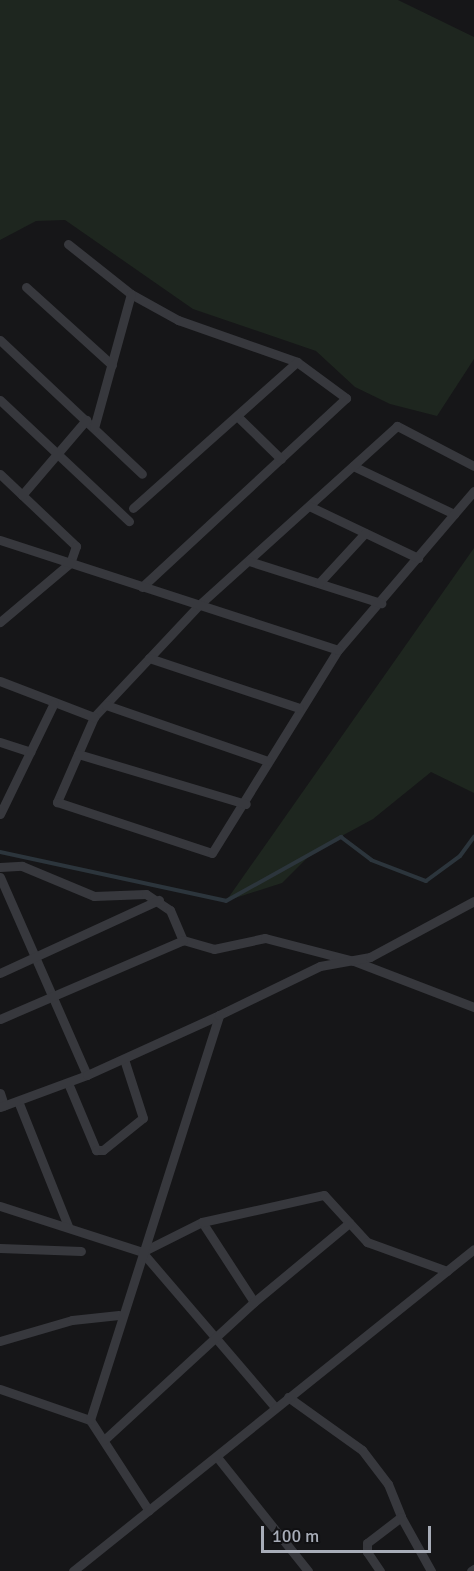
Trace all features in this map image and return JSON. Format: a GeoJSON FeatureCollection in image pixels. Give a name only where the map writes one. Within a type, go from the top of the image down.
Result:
{"type":"FeatureCollection","features":[{"type":"Feature","properties":{"kind":"street"},"geometry":{"type":"LineString","coordinates":[[68,244],[131,294],[178,320],[297,362],[346,398],[142,587]]}},
{"type":"Feature","properties":{"kind":"street"},"geometry":{"type":"LineString","coordinates":[[26,287],[112,365]]}},
{"type":"Feature","properties":{"kind":"street"},"geometry":{"type":"LineString","coordinates":[[94,428],[131,294]]}},
{"type":"Feature","properties":{"kind":"street"},"geometry":{"type":"LineString","coordinates":[[0,340],[142,474]]}},
{"type":"Feature","properties":{"kind":"street"},"geometry":{"type":"LineString","coordinates":[[133,508],[238,417],[297,362]]}},
{"type":"Feature","properties":{"kind":"street"},"geometry":{"type":"LineString","coordinates":[[0,400],[129,521]]}},
{"type":"Feature","properties":{"kind":"street"},"geometry":{"type":"LineString","coordinates":[[238,417],[280,459]]}},
{"type":"Feature","properties":{"kind":"street"},"geometry":{"type":"LineString","coordinates":[[22,495],[86,420]]}},
{"type":"Feature","properties":{"kind":"street"},"geometry":{"type":"LineString","coordinates":[[474,466],[397,426],[200,605],[94,717],[57,802],[212,853],[246,804],[299,708],[338,650],[381,603],[474,491]]}},
{"type":"Feature","properties":{"kind":"street"},"geometry":{"type":"LineString","coordinates":[[353,466],[454,514]]}},
{"type":"Feature","properties":{"kind":"street"},"geometry":{"type":"LineString","coordinates":[[0,474],[76,546],[70,563],[0,622]]}},
{"type":"Feature","properties":{"kind":"street"},"geometry":{"type":"LineString","coordinates":[[309,506],[418,558]]}},
{"type":"Feature","properties":{"kind":"street"},"geometry":{"type":"LineString","coordinates":[[320,583],[365,533]]}},
{"type":"Feature","properties":{"kind":"street"},"geometry":{"type":"LineString","coordinates":[[2,544],[70,563],[338,650]]}},
{"type":"Feature","properties":{"kind":"street"},"geometry":{"type":"LineString","coordinates":[[249,561],[381,603]]}},
{"type":"Feature","properties":{"kind":"street"},"geometry":{"type":"LineString","coordinates":[[149,658],[299,708]]}},
{"type":"Feature","properties":{"kind":"street"},"geometry":{"type":"LineString","coordinates":[[0,681],[94,717]]}},
{"type":"Feature","properties":{"kind":"street"},"geometry":{"type":"LineString","coordinates":[[0,814],[4,800],[54,703]]}},
{"type":"Feature","properties":{"kind":"street"},"geometry":{"type":"LineString","coordinates":[[105,705],[268,761]]}},
{"type":"Feature","properties":{"kind":"street"},"geometry":{"type":"LineString","coordinates":[[0,742],[30,752]]}},
{"type":"Feature","properties":{"kind":"street"},"geometry":{"type":"LineString","coordinates":[[78,754],[246,804]]}},
{"type":"Feature","properties":{"kind":"street"},"geometry":{"type":"LineString","coordinates":[[0,867],[22,866],[94,896],[146,894],[159,900],[170,910],[183,940]]}},
{"type":"Feature","properties":{"kind":"street"},"geometry":{"type":"LineString","coordinates":[[0,877],[33,958],[56,998],[87,1075]]}},
{"type":"Feature","properties":{"kind":"street"},"geometry":{"type":"LineString","coordinates":[[0,972],[159,900]]}},
{"type":"Feature","properties":{"kind":"street"},"geometry":{"type":"LineString","coordinates":[[0,1093],[2,1106],[68,1083],[219,1015],[320,966],[354,961],[474,901]]}},
{"type":"Feature","properties":{"kind":"street"},"geometry":{"type":"LineString","coordinates":[[0,1019],[56,998],[183,940],[214,950],[265,938],[354,961],[474,1007]]}},
{"type":"Feature","properties":{"kind":"street"},"geometry":{"type":"LineString","coordinates":[[90,1420],[119,1315],[142,1252],[219,1015]]}},
{"type":"Feature","properties":{"kind":"street"},"geometry":{"type":"LineString","coordinates":[[68,1083],[96,1150],[103,1150],[143,1118],[124,1059]]}},
{"type":"Feature","properties":{"kind":"street"},"geometry":{"type":"LineString","coordinates":[[18,1101],[68,1226]]}},
{"type":"Feature","properties":{"kind":"street"},"geometry":{"type":"LineString","coordinates":[[142,1252],[202,1222],[324,1195],[367,1242],[447,1272]]}},
{"type":"Feature","properties":{"kind":"street"},"geometry":{"type":"LineString","coordinates":[[0,1206],[68,1226],[142,1252],[275,1407]]}},
{"type":"Feature","properties":{"kind":"street"},"geometry":{"type":"LineString","coordinates":[[202,1222],[254,1302]]}},
{"type":"Feature","properties":{"kind":"street"},"geometry":{"type":"LineString","coordinates":[[104,1440],[217,1341],[254,1302],[349,1223]]}},
{"type":"Feature","properties":{"kind":"street"},"geometry":{"type":"LineString","coordinates":[[0,1248],[81,1251]]}},
{"type":"Feature","properties":{"kind":"street"},"geometry":{"type":"LineString","coordinates":[[73,1571],[474,1249]]}},
{"type":"Feature","properties":{"kind":"street"},"geometry":{"type":"LineString","coordinates":[[0,1341],[72,1320],[119,1315]]}},
{"type":"Feature","properties":{"kind":"street"},"geometry":{"type":"LineString","coordinates":[[0,1389],[90,1420],[149,1510]]}},
{"type":"Feature","properties":{"kind":"street"},"geometry":{"type":"LineString","coordinates":[[288,1397],[362,1450],[388,1484],[401,1517],[431,1571]]}},
{"type":"Feature","properties":{"kind":"street"},"geometry":{"type":"LineString","coordinates":[[217,1457],[308,1571]]}},
{"type":"Feature","properties":{"kind":"street"},"geometry":{"type":"LineString","coordinates":[[380,1571],[367,1552],[367,1543],[401,1517]]}},
{"type":"Feature","properties":{"kind":"shaded area"},"geometry":{"type":"Polygon","coordinates":[[[0,0],[398,0],[474,37],[474,359],[437,416],[390,404],[355,387],[316,351],[193,309],[65,220],[36,221],[0,240],[0,0]]]}},
{"type":"Feature","properties":{"kind":"shaded area"},"geometry":{"type":"Polygon","coordinates":[[[474,548],[474,793],[431,772],[373,819],[314,851],[282,883],[226,901],[474,548]]]}},
{"type":"Feature","properties":{"kind":"waterway"},"geometry":{"type":"LineString","coordinates":[[0,852],[226,901],[341,837],[371,860],[426,881],[460,856],[474,837]]}}]}
